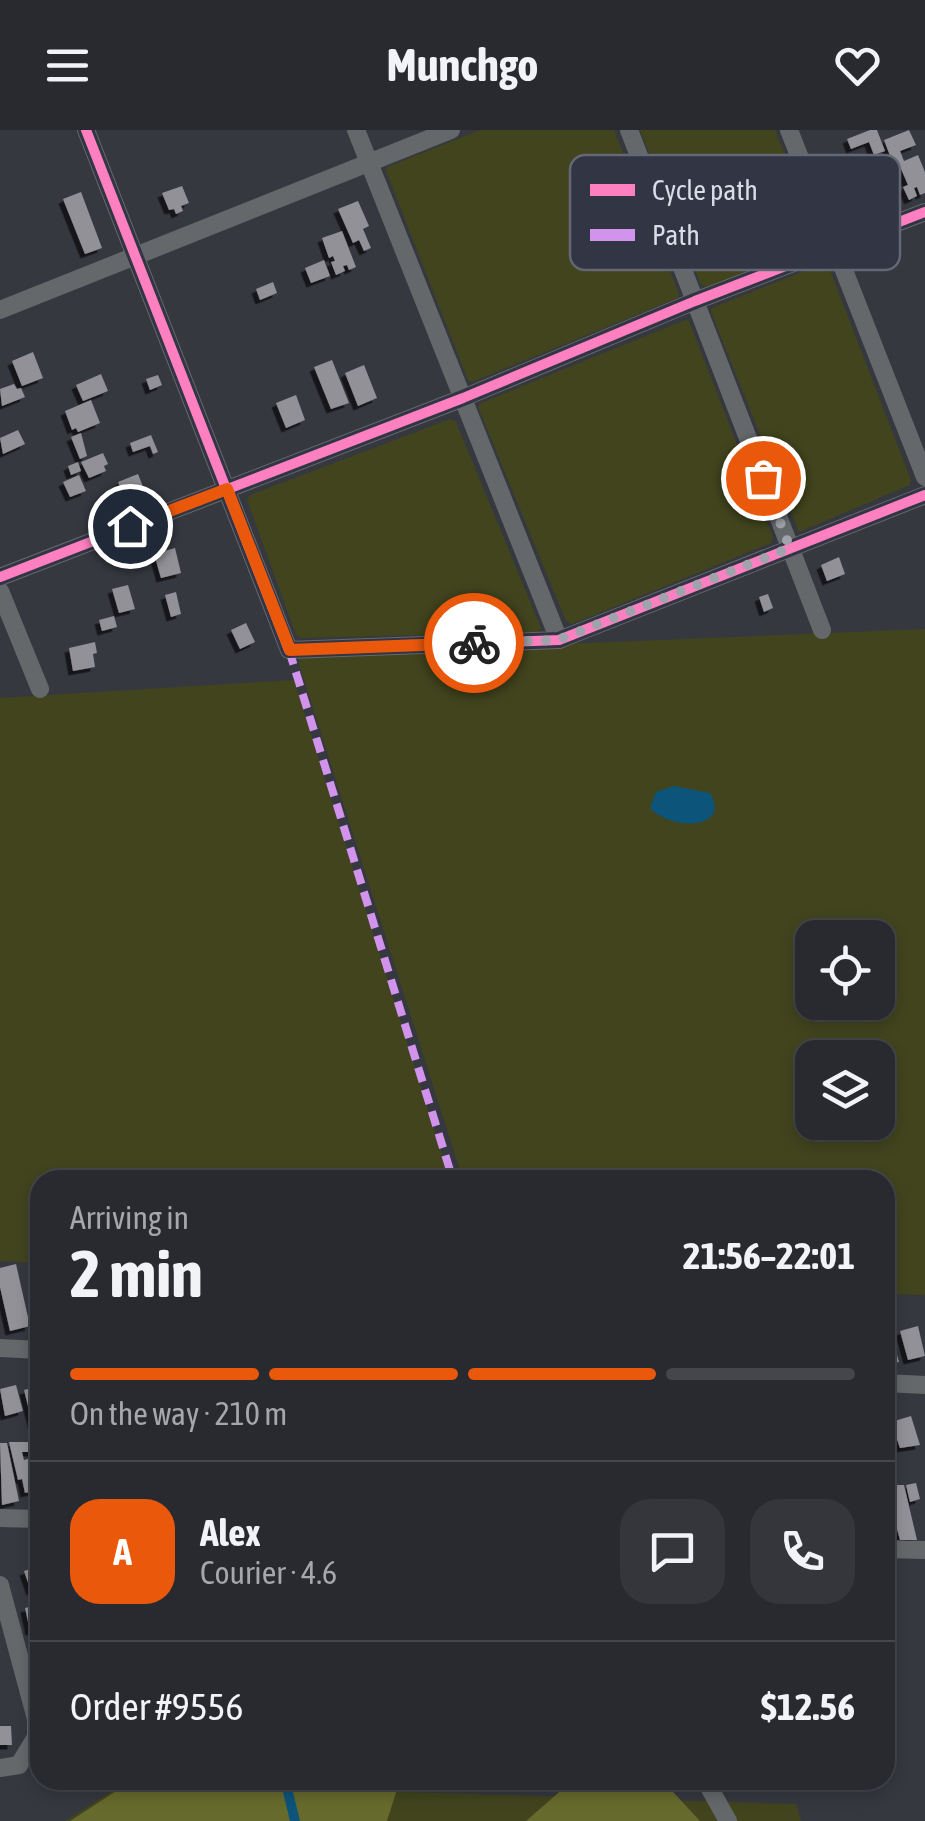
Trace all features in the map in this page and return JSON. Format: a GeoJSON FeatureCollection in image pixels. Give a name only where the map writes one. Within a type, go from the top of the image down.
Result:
{"type":"FeatureCollection","features":[{"type":"Feature","properties":{"kind":"street"},"geometry":{"type":"LineString","coordinates":[[86,130],[290,650],[558,640],[925,495]]}},
{"type":"Feature","properties":{"kind":"street"},"geometry":{"type":"LineString","coordinates":[[356,130],[558,640]]}},
{"type":"Feature","properties":{"kind":"street"},"geometry":{"type":"LineString","coordinates":[[0,310],[450,130]]}},
{"type":"Feature","properties":{"kind":"street"},"geometry":{"type":"LineString","coordinates":[[629,130],[639,155]]}},
{"type":"Feature","properties":{"kind":"street"},"geometry":{"type":"LineString","coordinates":[[789,130],[799,155]]}},
{"type":"Feature","properties":{"kind":"street"},"geometry":{"type":"LineString","coordinates":[[900,221],[925,212]]}},
{"type":"Feature","properties":{"kind":"street"},"geometry":{"type":"LineString","coordinates":[[683,270],[822,630]]}},
{"type":"Feature","properties":{"kind":"street"},"geometry":{"type":"LineString","coordinates":[[0,577],[462,398],[773,270]]}},
{"type":"Feature","properties":{"kind":"street"},"geometry":{"type":"LineString","coordinates":[[843,270],[925,477]]}},
{"type":"Feature","properties":{"kind":"street"},"geometry":{"type":"LineString","coordinates":[[0,591],[40,689]]}},
{"type":"Feature","properties":{"kind":"street"},"geometry":{"type":"LineString","coordinates":[[0,1348],[30,1350]]}},
{"type":"Feature","properties":{"kind":"street"},"geometry":{"type":"LineString","coordinates":[[895,1384],[925,1385]]}},
{"type":"Feature","properties":{"kind":"street"},"geometry":{"type":"LineString","coordinates":[[0,1518],[30,1519]]}},
{"type":"Feature","properties":{"kind":"street"},"geometry":{"type":"LineString","coordinates":[[895,1549],[925,1550]]}},
{"type":"Feature","properties":{"kind":"street"},"geometry":{"type":"LineString","coordinates":[[0,1585],[30,1697]]}},
{"type":"Feature","properties":{"kind":"street"},"geometry":{"type":"LineString","coordinates":[[0,1768],[19,1766],[30,1747]]}},
{"type":"Feature","properties":{"kind":"street"},"geometry":{"type":"LineString","coordinates":[[711,1790],[728,1821]]}},
{"type":"Feature","properties":{"kind":"green space"},"geometry":{"type":"Polygon","coordinates":[[[480,130],[614,130],[624,155],[570,155],[570,270],[669,270],[678,298],[472,382],[387,167],[480,130]]]}},
{"type":"Feature","properties":{"kind":"green space"},"geometry":{"type":"Polygon","coordinates":[[[640,130],[775,130],[785,155],[650,155],[640,130]]]}},
{"type":"Feature","properties":{"kind":"green space"},"geometry":{"type":"Polygon","coordinates":[[[695,270],[751,270],[708,287],[701,285],[695,270]]]}},
{"type":"Feature","properties":{"kind":"green space"},"geometry":{"type":"Polygon","coordinates":[[[807,270],[830,270],[910,485],[799,532],[712,308],[807,270]]]}},
{"type":"Feature","properties":{"kind":"green space"},"geometry":{"type":"Polygon","coordinates":[[[689,321],[773,537],[771,543],[572,624],[566,621],[478,407],[689,321]]]}},
{"type":"Feature","properties":{"kind":"green space"},"geometry":{"type":"Polygon","coordinates":[[[450,419],[456,422],[541,628],[538,632],[301,638],[296,635],[247,500],[250,495],[450,419]]]}},
{"type":"Feature","properties":{"kind":"green space"},"geometry":{"type":"Polygon","coordinates":[[[925,629],[925,1295],[895,1294],[895,1170],[460,1170],[299,664],[300,655],[925,629]]]}},
{"type":"Feature","properties":{"kind":"green space"},"geometry":{"type":"Polygon","coordinates":[[[294,680],[447,1170],[30,1170],[30,1262],[0,1261],[0,698],[294,680]]]}},
{"type":"Feature","properties":{"kind":"green space"},"geometry":{"type":"Polygon","coordinates":[[[113,1790],[343,1790],[796,1804],[801,1821],[65,1821],[113,1790]]]}},
{"type":"Feature","properties":{"kind":"green space"},"geometry":{"type":"Polygon","coordinates":[[[118,1790],[397,1790],[387,1821],[70,1821],[118,1790]]]}},
{"type":"Feature","properties":{"kind":"green space"},"geometry":{"type":"Polygon","coordinates":[[[562,1790],[671,1790],[700,1821],[526,1821],[562,1790]]]}},
{"type":"Feature","properties":{"kind":"water"},"geometry":{"type":"Polygon","coordinates":[[[674,786],[710,793],[715,805],[713,814],[706,820],[684,823],[671,821],[650,808],[656,792],[674,786]]]}},
{"type":"Feature","properties":{"kind":"water"},"geometry":{"type":"Polygon","coordinates":[[[282,1790],[292,1790],[300,1821],[290,1821],[282,1790]]]}},
{"type":"Feature","properties":{"kind":"building"},"geometry":{"type":"Polygon","coordinates":[[[877,130],[885,151],[874,155],[869,142],[851,149],[847,139],[877,130]]]}},
{"type":"Feature","properties":{"kind":"building"},"geometry":{"type":"Polygon","coordinates":[[[909,130],[916,145],[900,151],[904,161],[918,155],[925,172],[925,193],[920,195],[914,188],[917,196],[909,200],[903,187],[908,185],[900,155],[890,155],[884,140],[909,130]]]}},
{"type":"Feature","properties":{"kind":"building"},"geometry":{"type":"Polygon","coordinates":[[[182,186],[189,203],[176,214],[174,209],[169,210],[162,193],[182,186]]]}},
{"type":"Feature","properties":{"kind":"building"},"geometry":{"type":"Polygon","coordinates":[[[81,192],[102,248],[85,254],[63,199],[81,192]]]}},
{"type":"Feature","properties":{"kind":"building"},"geometry":{"type":"Polygon","coordinates":[[[358,201],[369,226],[363,229],[371,248],[364,251],[359,240],[353,243],[338,209],[358,201]]]}},
{"type":"Feature","properties":{"kind":"building"},"geometry":{"type":"Polygon","coordinates":[[[342,231],[356,267],[349,270],[347,265],[343,266],[345,271],[336,275],[331,262],[335,261],[333,256],[329,258],[322,238],[342,231]]]}},
{"type":"Feature","properties":{"kind":"building"},"geometry":{"type":"Polygon","coordinates":[[[324,260],[330,276],[311,283],[305,268],[324,260]]]}},
{"type":"Feature","properties":{"kind":"building"},"geometry":{"type":"Polygon","coordinates":[[[273,282],[277,293],[260,300],[256,289],[273,282]]]}},
{"type":"Feature","properties":{"kind":"building"},"geometry":{"type":"Polygon","coordinates":[[[33,352],[43,378],[22,386],[12,361],[33,352]]]}},
{"type":"Feature","properties":{"kind":"building"},"geometry":{"type":"Polygon","coordinates":[[[332,360],[349,403],[331,409],[314,367],[332,360]]]}},
{"type":"Feature","properties":{"kind":"building"},"geometry":{"type":"Polygon","coordinates":[[[364,365],[377,398],[358,406],[345,373],[364,365]]]}},
{"type":"Feature","properties":{"kind":"building"},"geometry":{"type":"Polygon","coordinates":[[[101,374],[108,391],[83,401],[76,385],[101,374]]]}},
{"type":"Feature","properties":{"kind":"building"},"geometry":{"type":"Polygon","coordinates":[[[158,375],[162,385],[150,390],[146,379],[158,375]]]}},
{"type":"Feature","properties":{"kind":"building"},"geometry":{"type":"Polygon","coordinates":[[[14,384],[25,397],[2,406],[0,389],[14,384]]]}},
{"type":"Feature","properties":{"kind":"building"},"geometry":{"type":"Polygon","coordinates":[[[296,395],[305,420],[286,428],[276,403],[296,395]]]}},
{"type":"Feature","properties":{"kind":"building"},"geometry":{"type":"Polygon","coordinates":[[[91,400],[100,423],[78,432],[76,428],[72,430],[65,411],[91,400]]]}},
{"type":"Feature","properties":{"kind":"building"},"geometry":{"type":"Polygon","coordinates":[[[18,430],[25,444],[3,454],[0,438],[18,430]]]}},
{"type":"Feature","properties":{"kind":"building"},"geometry":{"type":"Polygon","coordinates":[[[81,433],[87,456],[80,459],[71,437],[81,433]]]}},
{"type":"Feature","properties":{"kind":"building"},"geometry":{"type":"Polygon","coordinates":[[[151,435],[158,452],[153,454],[150,446],[133,452],[130,443],[151,435]]]}},
{"type":"Feature","properties":{"kind":"building"},"geometry":{"type":"Polygon","coordinates":[[[103,453],[108,464],[104,466],[106,471],[89,478],[81,462],[103,453]]]}},
{"type":"Feature","properties":{"kind":"building"},"geometry":{"type":"Polygon","coordinates":[[[78,462],[81,471],[71,475],[68,466],[78,462]]]}},
{"type":"Feature","properties":{"kind":"building"},"geometry":{"type":"Polygon","coordinates":[[[138,474],[148,499],[128,506],[118,482],[138,474]]]}},
{"type":"Feature","properties":{"kind":"building"},"geometry":{"type":"Polygon","coordinates":[[[79,475],[86,491],[70,497],[63,482],[79,475]]]}},
{"type":"Feature","properties":{"kind":"building"},"geometry":{"type":"Polygon","coordinates":[[[175,548],[181,573],[161,578],[154,554],[175,548]]]}},
{"type":"Feature","properties":{"kind":"building"},"geometry":{"type":"Polygon","coordinates":[[[839,557],[845,574],[827,581],[821,565],[839,557]]]}},
{"type":"Feature","properties":{"kind":"building"},"geometry":{"type":"Polygon","coordinates":[[[128,585],[135,609],[119,613],[112,589],[128,585]]]}},
{"type":"Feature","properties":{"kind":"building"},"geometry":{"type":"Polygon","coordinates":[[[176,592],[181,614],[171,617],[165,595],[176,592]]]}},
{"type":"Feature","properties":{"kind":"building"},"geometry":{"type":"Polygon","coordinates":[[[768,594],[773,608],[764,612],[759,597],[768,594]]]}},
{"type":"Feature","properties":{"kind":"building"},"geometry":{"type":"Polygon","coordinates":[[[114,616],[117,627],[102,631],[99,620],[114,616]]]}},
{"type":"Feature","properties":{"kind":"building"},"geometry":{"type":"Polygon","coordinates":[[[246,623],[255,642],[240,649],[231,630],[246,623]]]}},
{"type":"Feature","properties":{"kind":"building"},"geometry":{"type":"Polygon","coordinates":[[[95,642],[95,667],[73,671],[69,648],[95,642]]]}},
{"type":"Feature","properties":{"kind":"building"},"geometry":{"type":"Polygon","coordinates":[[[16,1264],[30,1326],[10,1331],[0,1268],[16,1264]]]}},
{"type":"Feature","properties":{"kind":"building"},"geometry":{"type":"Polygon","coordinates":[[[918,1326],[925,1356],[908,1360],[900,1331],[918,1326]]]}},
{"type":"Feature","properties":{"kind":"building"},"geometry":{"type":"Polygon","coordinates":[[[16,1385],[23,1411],[5,1416],[0,1389],[16,1385]]]}},
{"type":"Feature","properties":{"kind":"building"},"geometry":{"type":"Polygon","coordinates":[[[30,1388],[30,1414],[24,1390],[30,1388]]]}},
{"type":"Feature","properties":{"kind":"building"},"geometry":{"type":"Polygon","coordinates":[[[911,1416],[920,1445],[900,1448],[895,1421],[911,1416]]]}},
{"type":"Feature","properties":{"kind":"building"},"geometry":{"type":"Polygon","coordinates":[[[9,1442],[30,1442],[30,1452],[22,1452],[24,1460],[30,1458],[30,1492],[25,1493],[22,1479],[18,1480],[9,1442]]]}},
{"type":"Feature","properties":{"kind":"building"},"geometry":{"type":"Polygon","coordinates":[[[0,1443],[7,1443],[19,1501],[2,1505],[0,1443]]]}},
{"type":"Feature","properties":{"kind":"building"},"geometry":{"type":"Polygon","coordinates":[[[916,1483],[920,1499],[910,1502],[906,1485],[916,1483]]]}},
{"type":"Feature","properties":{"kind":"building"},"geometry":{"type":"Polygon","coordinates":[[[895,1485],[904,1485],[917,1540],[900,1540],[895,1522],[895,1485]]]}},
{"type":"Feature","properties":{"kind":"building"},"geometry":{"type":"Polygon","coordinates":[[[0,1726],[11,1726],[12,1745],[0,1745],[0,1726]]]}},
{"type":"Feature","properties":{"kind":"marked path"},"geometry":{"type":"LineString","coordinates":[[289,650],[450,1170]]}},
{"type":"Feature","properties":{"kind":"cycle path"},"geometry":{"type":"LineString","coordinates":[[86,130],[289,650],[559,640],[925,495]]}},
{"type":"Feature","properties":{"kind":"cycle path"},"geometry":{"type":"LineString","coordinates":[[900,222],[925,212]]}},
{"type":"Feature","properties":{"kind":"cycle path"},"geometry":{"type":"LineString","coordinates":[[0,577],[463,398],[775,270]]}},
{"type":"Feature","properties":{"kind":"way so far"},"geometry":{"type":"LineString","coordinates":[[474,643],[558,640],[790,548],[763,478]]}},
{"type":"Feature","properties":{"kind":"route"},"geometry":{"type":"LineString","coordinates":[[130,526],[227,489],[290,650],[474,643]]}}]}
